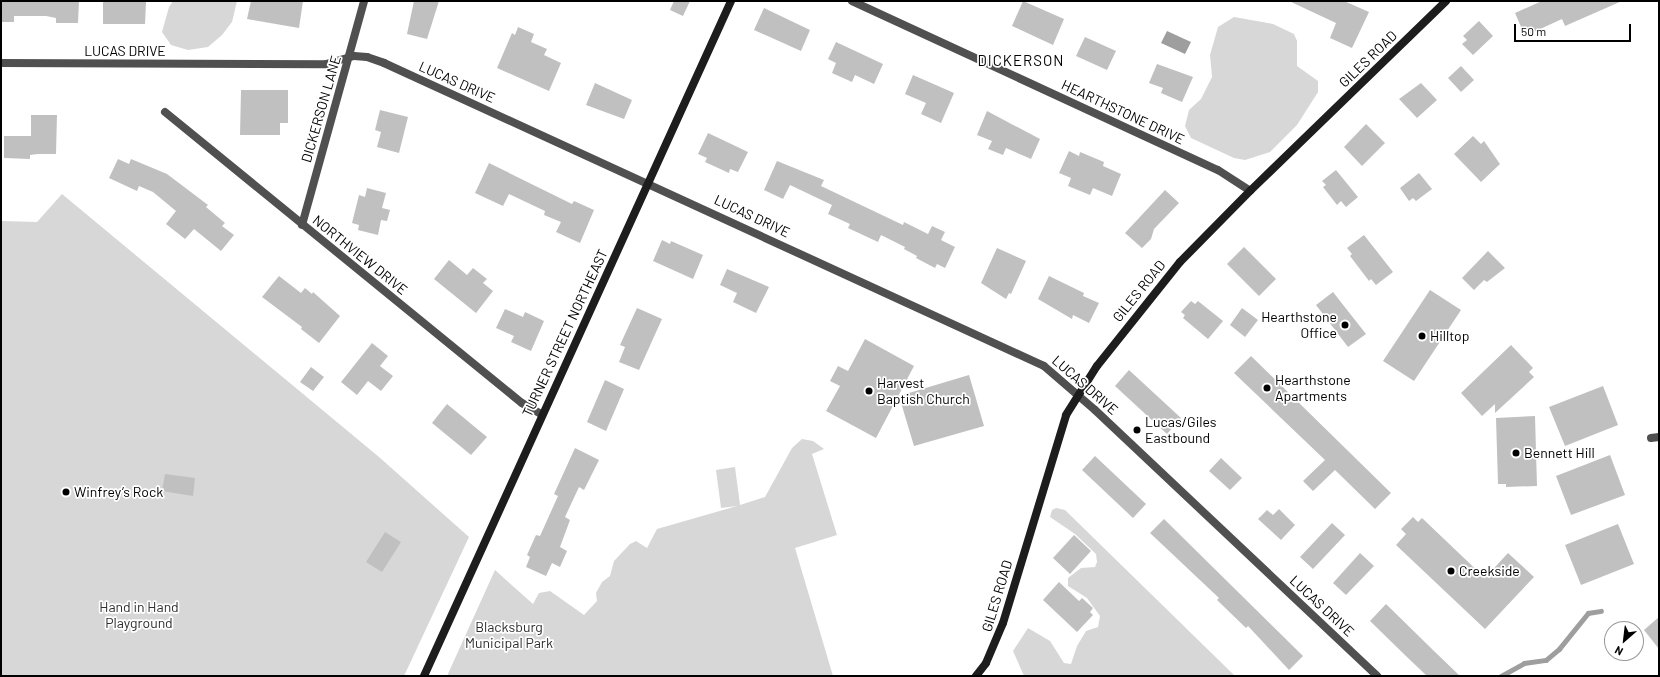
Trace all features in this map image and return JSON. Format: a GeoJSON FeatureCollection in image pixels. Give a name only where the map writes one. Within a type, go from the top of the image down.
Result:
{"type":"FeatureCollection","features":[{"type":"Feature","properties":{"kind":"street","name":"DICKERSON LANE"},"geometry":{"type":"LineString","coordinates":[[302,225],[350,57],[364,1]]}},
{"type":"Feature","properties":{"kind":"street","name":"TURNER STREET NORTHEAST"},"geometry":{"type":"LineString","coordinates":[[424,676],[731,1]]}},
{"type":"Feature","properties":{"kind":"street","name":"HEARTHSTONE DRIVE"},"geometry":{"type":"LineString","coordinates":[[852,1],[1218,170],[1250,191]]}},
{"type":"Feature","properties":{"kind":"street","name":"GILES ROAD"},"geometry":{"type":"LineString","coordinates":[[976,676],[996,644],[1056,444],[1066,415],[1078,394],[1154,292],[1250,191],[1442,2]]}},
{"type":"Feature","properties":{"kind":"street","name":"LUCAS DRIVE"},"geometry":{"type":"LineString","coordinates":[[1,64],[326,64],[350,57],[362,56],[375,59],[648,182],[1044,366],[1078,394],[1377,676]]}},
{"type":"Feature","properties":{"kind":"street","name":"NORTHVIEW DRIVE"},"geometry":{"type":"LineString","coordinates":[[165,112],[522,404],[542,414]]}},
{"type":"Feature","properties":{"kind":"green space"},"geometry":{"type":"Polygon","coordinates":[[[173,1],[237,1],[232,22],[222,35],[208,47],[188,50],[171,45],[162,32],[169,7],[173,1]]]}},
{"type":"Feature","properties":{"kind":"green space"},"geometry":{"type":"Polygon","coordinates":[[[1234,17],[1273,24],[1294,34],[1297,41],[1297,66],[1318,81],[1318,92],[1297,125],[1270,152],[1245,160],[1234,158],[1191,138],[1185,126],[1189,110],[1201,99],[1212,77],[1210,55],[1218,27],[1234,17]]]}},
{"type":"Feature","properties":{"kind":"green space","name":"Blacksburg Municipal Park"},"geometry":{"type":"Polygon","coordinates":[[[62,194],[379,457],[469,537],[404,676],[1,676],[1,221],[37,222],[62,194]]]}},
{"type":"Feature","properties":{"kind":"green space"},"geometry":{"type":"Polygon","coordinates":[[[802,439],[813,441],[824,449],[812,454],[837,535],[795,548],[833,676],[447,676],[495,570],[533,604],[539,593],[550,591],[584,615],[597,601],[596,593],[602,582],[610,576],[614,561],[630,544],[636,541],[647,548],[657,529],[737,506],[721,508],[716,470],[735,467],[740,505],[765,497],[792,448],[802,439]]]}},
{"type":"Feature","properties":{"kind":"green space"},"geometry":{"type":"Polygon","coordinates":[[[1056,508],[1065,510],[1235,676],[1024,676],[1013,651],[1028,628],[1050,641],[1064,663],[1071,664],[1077,646],[1086,631],[1098,627],[1100,616],[1087,598],[1068,586],[1068,578],[1081,568],[1095,567],[1097,562],[1096,554],[1075,534],[1050,517],[1052,510],[1056,508]]]}},
{"type":"Feature","properties":{"kind":"shaded area"},"geometry":{"type":"Polygon","coordinates":[[[1167,31],[1191,42],[1185,54],[1161,43],[1167,31]]]}},
{"type":"Feature","properties":{"kind":"building"},"geometry":{"type":"Polygon","coordinates":[[[1,1],[79,1],[78,23],[56,23],[56,18],[46,16],[14,16],[14,22],[1,22],[1,1]]]}},
{"type":"Feature","properties":{"kind":"building"},"geometry":{"type":"Polygon","coordinates":[[[251,1],[303,1],[299,28],[247,19],[251,1]]]}},
{"type":"Feature","properties":{"kind":"building"},"geometry":{"type":"Polygon","coordinates":[[[414,1],[439,1],[427,39],[407,34],[414,1]]]}},
{"type":"Feature","properties":{"kind":"building"},"geometry":{"type":"Polygon","coordinates":[[[674,1],[690,1],[683,16],[670,10],[674,1]]]}},
{"type":"Feature","properties":{"kind":"building"},"geometry":{"type":"Polygon","coordinates":[[[1023,1],[1064,19],[1053,45],[1012,26],[1023,1]]]}},
{"type":"Feature","properties":{"kind":"building"},"geometry":{"type":"Polygon","coordinates":[[[1289,1],[1344,1],[1369,12],[1352,48],[1330,38],[1336,23],[1289,1]]]}},
{"type":"Feature","properties":{"kind":"building"},"geometry":{"type":"Polygon","coordinates":[[[1542,1],[1622,1],[1565,26],[1562,19],[1525,36],[1515,13],[1542,1]]]}},
{"type":"Feature","properties":{"kind":"building"},"geometry":{"type":"Polygon","coordinates":[[[103,2],[146,2],[145,24],[103,24],[103,2]]]}},
{"type":"Feature","properties":{"kind":"building"},"geometry":{"type":"Polygon","coordinates":[[[764,8],[810,30],[801,51],[754,30],[764,8]]]}},
{"type":"Feature","properties":{"kind":"building"},"geometry":{"type":"Polygon","coordinates":[[[1479,21],[1493,36],[1473,55],[1462,44],[1467,40],[1463,36],[1479,21]]]}},
{"type":"Feature","properties":{"kind":"building"},"geometry":{"type":"Polygon","coordinates":[[[518,27],[534,34],[531,42],[547,49],[544,55],[561,63],[549,91],[497,68],[512,33],[515,35],[518,27]]]}},
{"type":"Feature","properties":{"kind":"building"},"geometry":{"type":"Polygon","coordinates":[[[1085,37],[1116,51],[1107,70],[1076,56],[1085,37]]]}},
{"type":"Feature","properties":{"kind":"building"},"geometry":{"type":"Polygon","coordinates":[[[836,42],[883,64],[874,84],[855,75],[852,82],[832,73],[836,63],[828,59],[836,42]]]}},
{"type":"Feature","properties":{"kind":"building"},"geometry":{"type":"Polygon","coordinates":[[[1157,64],[1193,77],[1182,102],[1161,93],[1163,88],[1149,83],[1157,64]]]}},
{"type":"Feature","properties":{"kind":"building"},"geometry":{"type":"Polygon","coordinates":[[[1461,66],[1474,80],[1461,92],[1448,78],[1461,66]]]}},
{"type":"Feature","properties":{"kind":"building"},"geometry":{"type":"Polygon","coordinates":[[[913,75],[954,93],[941,123],[921,114],[926,103],[905,94],[913,75]]]}},
{"type":"Feature","properties":{"kind":"building"},"geometry":{"type":"Polygon","coordinates":[[[595,83],[632,100],[624,119],[586,105],[595,83]]]}},
{"type":"Feature","properties":{"kind":"building"},"geometry":{"type":"Polygon","coordinates":[[[1421,83],[1437,100],[1417,118],[1399,99],[1421,83]]]}},
{"type":"Feature","properties":{"kind":"building"},"geometry":{"type":"Polygon","coordinates":[[[241,90],[288,90],[288,123],[280,123],[280,135],[240,135],[241,90]]]}},
{"type":"Feature","properties":{"kind":"building"},"geometry":{"type":"Polygon","coordinates":[[[380,110],[408,117],[399,153],[377,147],[381,132],[375,130],[380,110]]]}},
{"type":"Feature","properties":{"kind":"building"},"geometry":{"type":"Polygon","coordinates":[[[987,111],[1040,139],[1031,159],[1006,148],[1003,155],[988,149],[992,141],[977,135],[987,111]]]}},
{"type":"Feature","properties":{"kind":"building"},"geometry":{"type":"Polygon","coordinates":[[[31,115],[57,115],[56,154],[30,155],[30,159],[4,158],[4,136],[31,136],[31,115]]]}},
{"type":"Feature","properties":{"kind":"building"},"geometry":{"type":"Polygon","coordinates":[[[1366,124],[1385,143],[1362,166],[1344,147],[1366,124]]]}},
{"type":"Feature","properties":{"kind":"building"},"geometry":{"type":"Polygon","coordinates":[[[708,133],[748,152],[738,172],[730,169],[729,173],[705,162],[707,158],[698,154],[708,133]]]}},
{"type":"Feature","properties":{"kind":"building"},"geometry":{"type":"Polygon","coordinates":[[[1473,136],[1481,144],[1484,141],[1500,164],[1481,182],[1454,154],[1473,136]]]}},
{"type":"Feature","properties":{"kind":"building"},"geometry":{"type":"Polygon","coordinates":[[[1069,151],[1079,156],[1080,152],[1104,162],[1103,166],[1121,174],[1112,196],[1093,188],[1090,195],[1068,186],[1071,178],[1059,173],[1069,151]]]}},
{"type":"Feature","properties":{"kind":"building"},"geometry":{"type":"Polygon","coordinates":[[[118,159],[129,164],[131,159],[167,174],[208,205],[206,207],[225,223],[222,226],[234,235],[221,251],[194,229],[185,239],[166,224],[176,211],[153,192],[139,186],[137,191],[109,178],[118,159]]]}},
{"type":"Feature","properties":{"kind":"building"},"geometry":{"type":"Polygon","coordinates":[[[777,161],[824,180],[821,186],[903,225],[904,222],[928,234],[932,226],[945,232],[941,240],[955,247],[945,268],[937,264],[935,268],[916,258],[917,256],[904,249],[905,247],[881,235],[878,242],[848,228],[850,224],[828,214],[832,205],[790,185],[783,199],[764,190],[777,161]]]}},
{"type":"Feature","properties":{"kind":"building"},"geometry":{"type":"Polygon","coordinates":[[[489,163],[572,204],[574,201],[594,210],[580,243],[556,232],[561,222],[544,215],[545,211],[509,194],[503,206],[475,193],[489,163]]]}},
{"type":"Feature","properties":{"kind":"building"},"geometry":{"type":"Polygon","coordinates":[[[1336,170],[1358,197],[1346,207],[1341,201],[1337,205],[1323,187],[1326,185],[1322,181],[1336,170]]]}},
{"type":"Feature","properties":{"kind":"building"},"geometry":{"type":"Polygon","coordinates":[[[1419,173],[1432,189],[1416,201],[1413,198],[1409,201],[1400,188],[1419,173]]]}},
{"type":"Feature","properties":{"kind":"building"},"geometry":{"type":"Polygon","coordinates":[[[367,188],[386,193],[382,208],[390,210],[387,221],[381,220],[378,235],[358,230],[359,225],[352,223],[359,195],[365,197],[367,188]]]}},
{"type":"Feature","properties":{"kind":"building"},"geometry":{"type":"Polygon","coordinates":[[[1165,190],[1179,203],[1154,229],[1151,239],[1142,248],[1125,233],[1165,190]]]}},
{"type":"Feature","properties":{"kind":"building"},"geometry":{"type":"Polygon","coordinates":[[[1364,235],[1393,272],[1376,285],[1371,279],[1369,281],[1350,256],[1352,254],[1347,248],[1364,235]]]}},
{"type":"Feature","properties":{"kind":"building"},"geometry":{"type":"Polygon","coordinates":[[[662,240],[670,244],[671,241],[703,255],[693,279],[653,261],[662,240]]]}},
{"type":"Feature","properties":{"kind":"building"},"geometry":{"type":"Polygon","coordinates":[[[1244,247],[1276,279],[1259,296],[1227,264],[1244,247]]]}},
{"type":"Feature","properties":{"kind":"building"},"geometry":{"type":"Polygon","coordinates":[[[997,248],[1026,261],[1011,294],[1009,293],[1006,299],[981,283],[997,248]]]}},
{"type":"Feature","properties":{"kind":"building"},"geometry":{"type":"Polygon","coordinates":[[[1488,251],[1505,268],[1487,282],[1484,280],[1474,290],[1462,278],[1488,251]]]}},
{"type":"Feature","properties":{"kind":"building"},"geometry":{"type":"Polygon","coordinates":[[[449,260],[467,275],[473,268],[487,279],[483,283],[493,291],[476,313],[434,279],[449,260]]]}},
{"type":"Feature","properties":{"kind":"building"},"geometry":{"type":"Polygon","coordinates":[[[727,269],[769,287],[756,313],[733,302],[737,293],[720,285],[727,269]]]}},
{"type":"Feature","properties":{"kind":"building"},"geometry":{"type":"Polygon","coordinates":[[[279,276],[301,293],[305,288],[312,294],[313,292],[340,316],[319,343],[301,329],[302,327],[262,297],[279,276]]]}},
{"type":"Feature","properties":{"kind":"building"},"geometry":{"type":"Polygon","coordinates":[[[1049,276],[1084,293],[1083,296],[1099,303],[1089,323],[1073,315],[1072,319],[1038,299],[1049,276]]]}},
{"type":"Feature","properties":{"kind":"building","name":"Hilltop"},"geometry":{"type":"Polygon","coordinates":[[[1430,290],[1461,310],[1414,381],[1383,361],[1430,290]]]}},
{"type":"Feature","properties":{"kind":"building","name":"Hearthstone Office"},"geometry":{"type":"Polygon","coordinates":[[[1333,292],[1366,334],[1348,347],[1316,305],[1333,292]]]}},
{"type":"Feature","properties":{"kind":"building"},"geometry":{"type":"Polygon","coordinates":[[[1191,301],[1195,304],[1198,301],[1223,321],[1208,339],[1183,318],[1185,315],[1181,312],[1191,301]]]}},
{"type":"Feature","properties":{"kind":"building"},"geometry":{"type":"Polygon","coordinates":[[[637,308],[662,319],[639,370],[619,362],[625,347],[620,345],[637,308]]]}},
{"type":"Feature","properties":{"kind":"building"},"geometry":{"type":"Polygon","coordinates":[[[1242,308],[1258,320],[1245,337],[1230,325],[1242,308]]]}},
{"type":"Feature","properties":{"kind":"building"},"geometry":{"type":"Polygon","coordinates":[[[505,309],[523,317],[525,312],[544,321],[531,351],[511,342],[514,336],[496,328],[505,309]]]}},
{"type":"Feature","properties":{"kind":"building"},"geometry":{"type":"Polygon","coordinates":[[[865,339],[914,366],[876,438],[826,411],[840,386],[830,381],[838,366],[848,371],[865,339]]]}},
{"type":"Feature","properties":{"kind":"building"},"geometry":{"type":"Polygon","coordinates":[[[372,343],[388,356],[380,366],[393,376],[381,391],[368,381],[357,395],[341,382],[372,343]]]}},
{"type":"Feature","properties":{"kind":"building","name":"Bennett Hill"},"geometry":{"type":"Polygon","coordinates":[[[1511,345],[1533,368],[1529,372],[1534,377],[1495,413],[1495,404],[1482,416],[1461,393],[1511,345]]]}},
{"type":"Feature","properties":{"kind":"building"},"geometry":{"type":"Polygon","coordinates":[[[1251,356],[1391,493],[1375,509],[1335,470],[1313,491],[1303,481],[1325,460],[1234,373],[1251,356]]]}},
{"type":"Feature","properties":{"kind":"building"},"geometry":{"type":"Polygon","coordinates":[[[311,367],[324,377],[313,391],[300,382],[311,367]]]}},
{"type":"Feature","properties":{"kind":"building"},"geometry":{"type":"Polygon","coordinates":[[[1129,370],[1181,418],[1167,434],[1115,386],[1129,370]]]}},
{"type":"Feature","properties":{"kind":"building"},"geometry":{"type":"Polygon","coordinates":[[[969,375],[984,426],[914,446],[899,396],[969,375]]]}},
{"type":"Feature","properties":{"kind":"building"},"geometry":{"type":"Polygon","coordinates":[[[605,380],[624,389],[606,431],[587,422],[605,380]]]}},
{"type":"Feature","properties":{"kind":"building"},"geometry":{"type":"Polygon","coordinates":[[[1603,386],[1618,425],[1565,446],[1549,407],[1603,386]]]}},
{"type":"Feature","properties":{"kind":"building"},"geometry":{"type":"Polygon","coordinates":[[[447,404],[487,437],[471,455],[432,423],[447,404]]]}},
{"type":"Feature","properties":{"kind":"building","name":"Bennett Hill"},"geometry":{"type":"Polygon","coordinates":[[[1535,416],[1537,486],[1506,487],[1506,484],[1498,484],[1496,418],[1535,416]]]}},
{"type":"Feature","properties":{"kind":"building"},"geometry":{"type":"Polygon","coordinates":[[[575,448],[599,460],[584,490],[579,487],[565,517],[570,520],[560,547],[567,551],[560,567],[552,563],[546,576],[526,567],[530,557],[527,555],[536,535],[540,536],[558,496],[554,494],[575,448]]]}},
{"type":"Feature","properties":{"kind":"building"},"geometry":{"type":"Polygon","coordinates":[[[1610,455],[1625,495],[1571,515],[1556,476],[1610,455]]]}},
{"type":"Feature","properties":{"kind":"building"},"geometry":{"type":"Polygon","coordinates":[[[1095,456],[1146,504],[1133,518],[1082,470],[1095,456]]]}},
{"type":"Feature","properties":{"kind":"building"},"geometry":{"type":"Polygon","coordinates":[[[1221,458],[1242,478],[1230,490],[1209,471],[1221,458]]]}},
{"type":"Feature","properties":{"kind":"building"},"geometry":{"type":"Polygon","coordinates":[[[165,474],[195,478],[193,496],[162,491],[165,474]]]}},
{"type":"Feature","properties":{"kind":"building"},"geometry":{"type":"Polygon","coordinates":[[[1279,509],[1295,525],[1281,540],[1258,519],[1267,510],[1273,515],[1279,509]]]}},
{"type":"Feature","properties":{"kind":"building","name":"Creekside"},"geometry":{"type":"Polygon","coordinates":[[[1413,517],[1418,522],[1422,518],[1485,578],[1508,553],[1534,577],[1485,629],[1396,545],[1406,534],[1401,529],[1413,517]]]}},
{"type":"Feature","properties":{"kind":"building"},"geometry":{"type":"Polygon","coordinates":[[[1164,519],[1303,656],[1289,670],[1248,626],[1246,628],[1217,600],[1219,598],[1150,533],[1164,519]]]}},
{"type":"Feature","properties":{"kind":"building"},"geometry":{"type":"Polygon","coordinates":[[[1332,523],[1345,535],[1313,569],[1300,557],[1332,523]]]}},
{"type":"Feature","properties":{"kind":"building"},"geometry":{"type":"Polygon","coordinates":[[[1618,524],[1634,564],[1581,585],[1565,545],[1618,524]]]}},
{"type":"Feature","properties":{"kind":"building"},"geometry":{"type":"Polygon","coordinates":[[[385,532],[401,542],[382,572],[366,562],[385,532]]]}},
{"type":"Feature","properties":{"kind":"building"},"geometry":{"type":"Polygon","coordinates":[[[1074,535],[1091,551],[1070,574],[1053,558],[1074,535]]]}},
{"type":"Feature","properties":{"kind":"building"},"geometry":{"type":"Polygon","coordinates":[[[1360,553],[1374,566],[1346,595],[1333,583],[1360,553]]]}},
{"type":"Feature","properties":{"kind":"building"},"geometry":{"type":"Polygon","coordinates":[[[1059,582],[1079,601],[1082,598],[1093,608],[1090,612],[1093,615],[1077,632],[1043,600],[1059,582]]]}},
{"type":"Feature","properties":{"kind":"building"},"geometry":{"type":"Polygon","coordinates":[[[1386,604],[1460,676],[1427,676],[1408,658],[1370,621],[1386,604]]]}},
{"type":"Feature","properties":{"kind":"building"},"geometry":{"type":"Polygon","coordinates":[[[1659,617],[1659,649],[1644,630],[1659,617]]]}},
{"type":"Feature","properties":{"kind":"waterway"},"geometry":{"type":"LineString","coordinates":[[1501,676],[1524,663],[1546,660],[1559,649],[1588,613],[1601,611]]}},
{"type":"Feature","properties":{"kind":"place","name":"Hearthstone Office"},"geometry":{"type":"Point","coordinates":[1345,325]}},
{"type":"Feature","properties":{"kind":"place","name":"Hilltop"},"geometry":{"type":"Point","coordinates":[1422,336]}},
{"type":"Feature","properties":{"kind":"place","name":"Hearthstone Apartments"},"geometry":{"type":"Point","coordinates":[1267,388]}},
{"type":"Feature","properties":{"kind":"place","name":"Harvest Baptish Church"},"geometry":{"type":"Point","coordinates":[869,391]}},
{"type":"Feature","properties":{"kind":"place","name":"Lucas/Giles Eastbound"},"geometry":{"type":"Point","coordinates":[1137,430]}},
{"type":"Feature","properties":{"kind":"place","name":"Bennett Hill"},"geometry":{"type":"Point","coordinates":[1516,453]}},
{"type":"Feature","properties":{"kind":"place","name":"Winfrey’s Rock"},"geometry":{"type":"Point","coordinates":[66,492]}},
{"type":"Feature","properties":{"kind":"place","name":"Creekside"},"geometry":{"type":"Point","coordinates":[1451,571]}},
{"type":"Feature","properties":{"kind":"district","name":"DICKERSON"},"geometry":{"type":"Point","coordinates":[1021,61]}},
{"type":"Feature","properties":{"kind":"park label","name":"Hand in Hand Playground"},"geometry":{"type":"Point","coordinates":[139,616]}}]}
